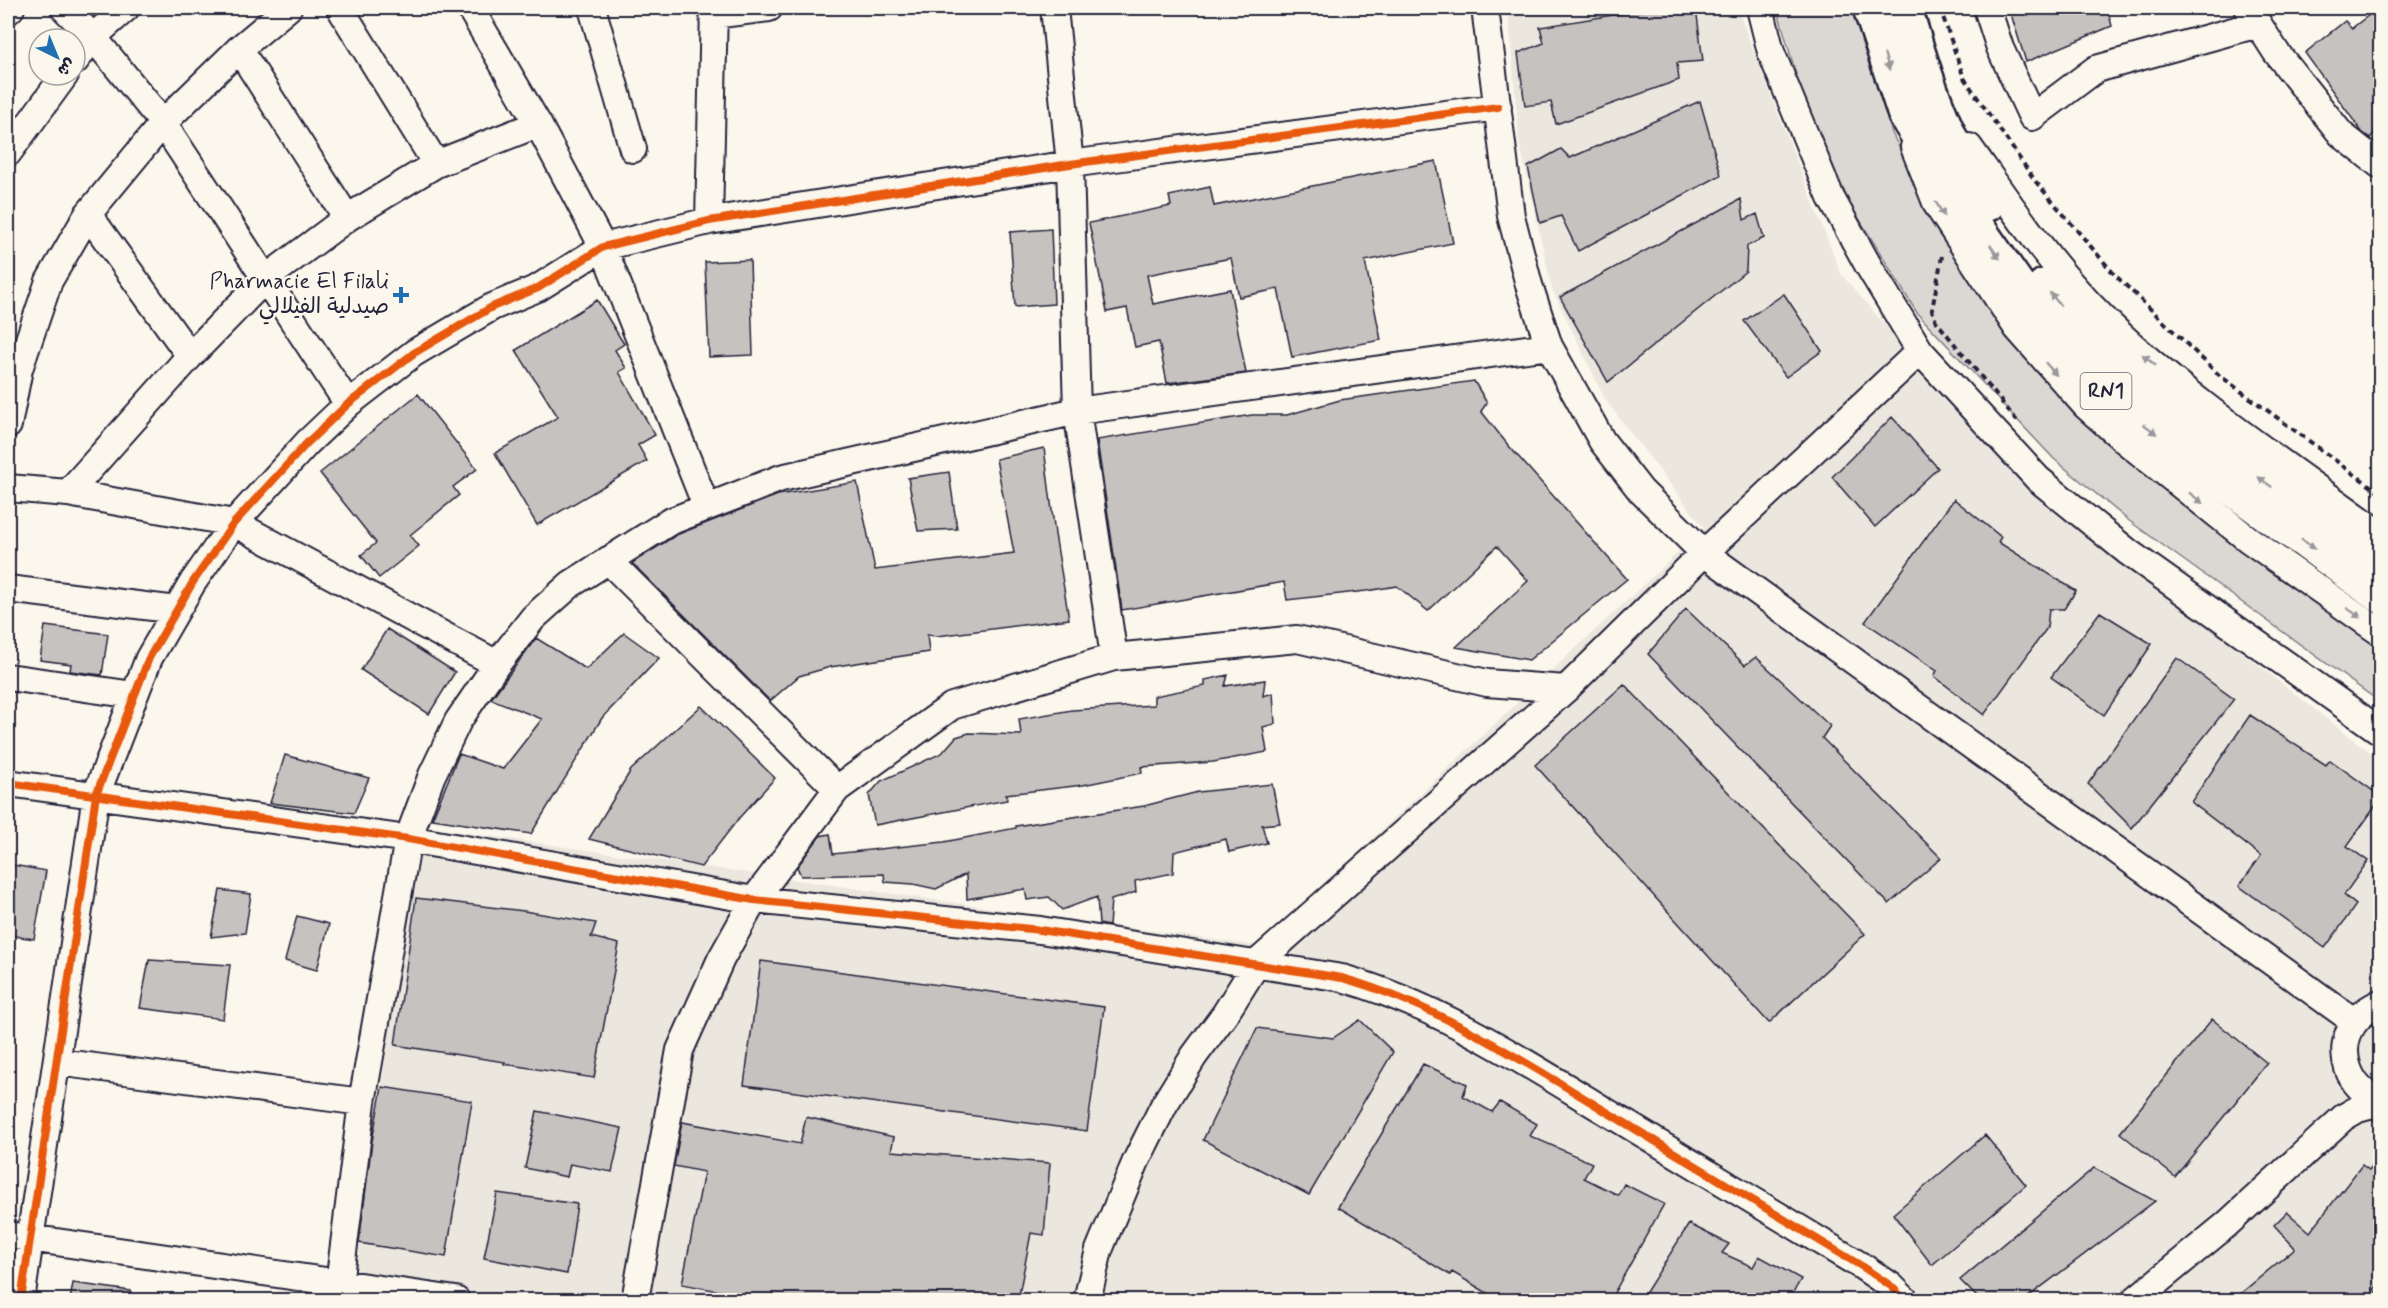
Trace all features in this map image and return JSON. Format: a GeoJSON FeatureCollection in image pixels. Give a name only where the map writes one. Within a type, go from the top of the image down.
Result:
{"type":"FeatureCollection","features":[{"type":"Feature","properties":{"kind":"highway","name":"RN1"},"geometry":{"type":"LineString","coordinates":[[1870,8],[1905,115],[1954,194],[2037,312],[2068,351],[2138,421],[2380,596]]}},
{"type":"Feature","properties":{"kind":"highway","name":"RN1"},"geometry":{"type":"LineString","coordinates":[[1905,8],[1916,47],[1953,145],[1973,183],[2053,298],[2085,334],[2148,394],[2193,430],[2380,565]]}},
{"type":"Feature","properties":{"kind":"street"},"geometry":{"type":"LineString","coordinates":[[8,11],[11,8]]}},
{"type":"Feature","properties":{"kind":"street"},"geometry":{"type":"LineString","coordinates":[[64,8],[93,37],[164,123],[348,404]]}},
{"type":"Feature","properties":{"kind":"street"},"geometry":{"type":"LineString","coordinates":[[87,45],[126,8]]}},
{"type":"Feature","properties":{"kind":"street"},"geometry":{"type":"LineString","coordinates":[[8,425],[19,369],[49,281],[88,214],[164,123],[239,49],[288,8]]}},
{"type":"Feature","properties":{"kind":"street"},"geometry":{"type":"LineString","coordinates":[[340,8],[436,164]]}},
{"type":"Feature","properties":{"kind":"street"},"geometry":{"type":"LineString","coordinates":[[470,8],[538,124],[603,247],[705,506]]}},
{"type":"Feature","properties":{"kind":"street"},"geometry":{"type":"LineString","coordinates":[[592,8],[633,149]]}},
{"type":"Feature","properties":{"kind":"street"},"geometry":{"type":"LineString","coordinates":[[709,220],[714,11],[769,8]]}},
{"type":"Feature","properties":{"kind":"street"},"geometry":{"type":"LineString","coordinates":[[1054,8],[1070,164],[1077,411],[1114,657]]}},
{"type":"Feature","properties":{"kind":"street"},"geometry":{"type":"LineString","coordinates":[[1485,8],[1511,216],[1529,285],[1549,346],[1602,441],[1641,490],[1704,553],[2355,1022]]}},
{"type":"Feature","properties":{"kind":"street"},"geometry":{"type":"LineString","coordinates":[[1760,8],[1771,52],[1831,198],[1920,351],[2038,479],[2128,552],[2319,690],[2380,731]]}},
{"type":"Feature","properties":{"kind":"street"},"geometry":{"type":"LineString","coordinates":[[1986,8],[2000,48],[2032,117],[2096,69],[2253,16],[2276,52],[2341,134],[2380,165]]}},
{"type":"Feature","properties":{"kind":"street"},"geometry":{"type":"LineString","coordinates":[[239,49],[347,218]]}},
{"type":"Feature","properties":{"kind":"street"},"geometry":{"type":"LineString","coordinates":[[8,153],[56,87]]}},
{"type":"Feature","properties":{"kind":"street"},"geometry":{"type":"LineString","coordinates":[[1935,100],[2070,283],[2103,317],[2173,380],[2380,534]]}},
{"type":"Feature","properties":{"kind":"street"},"geometry":{"type":"LineString","coordinates":[[21,1300],[18,1237],[57,1062],[96,795],[149,658],[193,582],[234,523],[308,442],[348,404],[414,353],[492,307],[538,288],[603,247],[709,220],[1070,164],[1498,107]]}},
{"type":"Feature","properties":{"kind":"street"},"geometry":{"type":"LineString","coordinates":[[1905,115],[1918,162],[1936,205],[2017,328],[2050,367],[2115,432],[2162,472],[2248,539],[2380,632]]}},
{"type":"Feature","properties":{"kind":"street"},"geometry":{"type":"LineString","coordinates":[[69,493],[190,356],[265,279],[347,218],[436,164],[538,124]]}},
{"type":"Feature","properties":{"kind":"street"},"geometry":{"type":"LineString","coordinates":[[88,214],[190,356]]}},
{"type":"Feature","properties":{"kind":"street"},"geometry":{"type":"LineString","coordinates":[[339,1292],[362,1102],[408,839],[432,775],[458,721],[497,664],[533,618],[571,584],[669,522],[705,506],[782,478],[1077,411],[1549,346]]}},
{"type":"Feature","properties":{"kind":"street"},"geometry":{"type":"LineString","coordinates":[[1087,1300],[1099,1250],[1136,1161],[1159,1114],[1194,1056],[1225,1014],[1257,963],[1566,689],[1704,553],[1920,351]]}},
{"type":"Feature","properties":{"kind":"street"},"geometry":{"type":"LineString","coordinates":[[8,488],[69,493],[234,523],[497,664]]}},
{"type":"Feature","properties":{"kind":"street"},"geometry":{"type":"LineString","coordinates":[[608,560],[837,789]]}},
{"type":"Feature","properties":{"kind":"street"},"geometry":{"type":"LineString","coordinates":[[8,589],[177,610]]}},
{"type":"Feature","properties":{"kind":"street"},"geometry":{"type":"LineString","coordinates":[[635,1300],[680,1050],[721,959],[754,900],[837,789],[952,706],[1114,657],[1297,639],[1487,683],[1566,689]]}},
{"type":"Feature","properties":{"kind":"street"},"geometry":{"type":"LineString","coordinates":[[8,677],[134,695]]}},
{"type":"Feature","properties":{"kind":"street"},"geometry":{"type":"LineString","coordinates":[[8,783],[408,839],[754,900],[1040,930],[1342,978],[1381,989],[1428,1010],[1528,1064],[1863,1267],[1891,1286],[1905,1300]]}},
{"type":"Feature","properties":{"kind":"street"},"geometry":{"type":"LineString","coordinates":[[2332,1127],[2346,1100],[2349,1070],[2345,1050],[2348,1035],[2355,1022],[2366,1010],[2380,1003]]}},
{"type":"Feature","properties":{"kind":"street"},"geometry":{"type":"LineString","coordinates":[[57,1062],[362,1102]]}},
{"type":"Feature","properties":{"kind":"street"},"geometry":{"type":"LineString","coordinates":[[2349,1070],[2361,1089],[2380,1101]]}},
{"type":"Feature","properties":{"kind":"street"},"geometry":{"type":"LineString","coordinates":[[2135,1300],[2226,1225],[2332,1127],[2358,1109],[2380,1101]]}},
{"type":"Feature","properties":{"kind":"street"},"geometry":{"type":"LineString","coordinates":[[18,1237],[339,1292],[456,1300]]}},
{"type":"Feature","properties":{"kind":"path"},"geometry":{"type":"LineString","coordinates":[[1940,8],[1964,78],[2036,182],[2115,275],[2220,375],[2380,493]]}},
{"type":"Feature","properties":{"kind":"shaded area"},"geometry":{"type":"Polygon","coordinates":[[[1508,8],[1737,8],[1841,274],[2015,476],[2380,760],[2380,1300],[351,1300],[419,826],[1258,946],[1704,528],[1606,401],[1552,289],[1519,141],[1508,8]]]}},
{"type":"Feature","properties":{"kind":"shaded area"},"geometry":{"type":"Polygon","coordinates":[[[1777,8],[1855,8],[1892,133],[1947,245],[1970,280],[2057,388],[2380,640],[2380,702],[2128,520],[2054,459],[1917,313],[1850,204],[1804,102],[1777,8]]]}},
{"type":"Feature","properties":{"kind":"building"},"geometry":{"type":"Polygon","coordinates":[[[1656,8],[1696,8],[1703,61],[1677,63],[1679,80],[1556,124],[1551,102],[1525,106],[1518,53],[1544,43],[1540,27],[1656,8]]]}},
{"type":"Feature","properties":{"kind":"building"},"geometry":{"type":"Polygon","coordinates":[[[2009,8],[2107,8],[2112,26],[2026,62],[2009,8]]]}},
{"type":"Feature","properties":{"kind":"building"},"geometry":{"type":"Polygon","coordinates":[[[2380,8],[2380,127],[2370,138],[2362,132],[2305,53],[2345,21],[2352,28],[2380,8]]]}},
{"type":"Feature","properties":{"kind":"building"},"geometry":{"type":"Polygon","coordinates":[[[1700,101],[1721,175],[1578,251],[1561,216],[1540,223],[1528,167],[1561,149],[1570,158],[1700,101]]]}},
{"type":"Feature","properties":{"kind":"building"},"geometry":{"type":"Polygon","coordinates":[[[1436,161],[1453,243],[1365,261],[1381,340],[1292,357],[1278,289],[1239,297],[1231,258],[1147,275],[1153,304],[1230,289],[1246,373],[1167,383],[1159,342],[1135,347],[1127,308],[1107,312],[1089,223],[1171,206],[1169,196],[1210,187],[1214,206],[1436,161]]]}},
{"type":"Feature","properties":{"kind":"building"},"geometry":{"type":"Polygon","coordinates":[[[1741,199],[1744,220],[1757,214],[1764,238],[1747,246],[1746,271],[1608,382],[1560,297],[1741,199]]]}},
{"type":"Feature","properties":{"kind":"building"},"geometry":{"type":"Polygon","coordinates":[[[1051,229],[1054,304],[1015,307],[1010,232],[1051,229]]]}},
{"type":"Feature","properties":{"kind":"building"},"geometry":{"type":"Polygon","coordinates":[[[750,260],[753,355],[709,357],[705,262],[750,260]]]}},
{"type":"Feature","properties":{"kind":"building"},"geometry":{"type":"Polygon","coordinates":[[[1784,294],[1822,351],[1786,377],[1744,321],[1784,294]]]}},
{"type":"Feature","properties":{"kind":"building"},"geometry":{"type":"Polygon","coordinates":[[[597,300],[624,344],[615,350],[626,368],[619,372],[655,435],[638,445],[647,461],[537,525],[495,453],[558,417],[516,350],[597,300]]]}},
{"type":"Feature","properties":{"kind":"building"},"geometry":{"type":"Polygon","coordinates":[[[1474,381],[1487,403],[1481,411],[1508,445],[1627,579],[1529,660],[1456,647],[1528,581],[1497,546],[1428,611],[1397,586],[1287,600],[1284,582],[1122,610],[1097,440],[1252,415],[1287,415],[1340,400],[1474,381]]]}},
{"type":"Feature","properties":{"kind":"building"},"geometry":{"type":"Polygon","coordinates":[[[418,394],[477,469],[453,487],[459,495],[410,535],[419,546],[379,578],[361,555],[376,543],[320,473],[418,394]]]}},
{"type":"Feature","properties":{"kind":"building"},"geometry":{"type":"Polygon","coordinates":[[[1892,417],[1938,468],[1875,527],[1832,477],[1892,417]]]}},
{"type":"Feature","properties":{"kind":"building"},"geometry":{"type":"Polygon","coordinates":[[[1044,448],[1069,619],[937,636],[927,635],[929,652],[830,667],[799,676],[770,701],[632,563],[676,535],[778,495],[857,482],[875,570],[1014,553],[996,459],[1044,448]]]}},
{"type":"Feature","properties":{"kind":"building"},"geometry":{"type":"Polygon","coordinates":[[[949,472],[957,529],[918,531],[908,478],[949,472]]]}},
{"type":"Feature","properties":{"kind":"building"},"geometry":{"type":"Polygon","coordinates":[[[1954,499],[2001,537],[1998,542],[2076,591],[2064,609],[2049,609],[2047,628],[1984,715],[1934,676],[1937,671],[1865,622],[1954,499]]]}},
{"type":"Feature","properties":{"kind":"building"},"geometry":{"type":"Polygon","coordinates":[[[1686,609],[1745,665],[1756,657],[1830,726],[1822,738],[1941,858],[1889,904],[1648,654],[1686,609]]]}},
{"type":"Feature","properties":{"kind":"building"},"geometry":{"type":"Polygon","coordinates":[[[2100,612],[2152,644],[2104,715],[2051,677],[2100,612]]]}},
{"type":"Feature","properties":{"kind":"building"},"geometry":{"type":"Polygon","coordinates":[[[45,626],[108,634],[102,675],[70,671],[71,664],[40,660],[45,626]]]}},
{"type":"Feature","properties":{"kind":"building"},"geometry":{"type":"Polygon","coordinates":[[[387,629],[455,672],[429,714],[361,670],[387,629]]]}},
{"type":"Feature","properties":{"kind":"building"},"geometry":{"type":"Polygon","coordinates":[[[624,633],[659,658],[602,718],[531,834],[432,819],[459,754],[503,769],[542,719],[491,699],[536,638],[586,669],[624,633]]]}},
{"type":"Feature","properties":{"kind":"building"},"geometry":{"type":"Polygon","coordinates":[[[2177,658],[2234,699],[2132,828],[2088,784],[2177,658]]]}},
{"type":"Feature","properties":{"kind":"building"},"geometry":{"type":"Polygon","coordinates":[[[1228,675],[1225,686],[1265,680],[1263,696],[1273,693],[1275,724],[1263,727],[1267,752],[1213,762],[1141,767],[1142,773],[1083,785],[1006,794],[1007,800],[875,825],[869,795],[881,781],[942,753],[956,737],[969,733],[1021,735],[1019,719],[1072,710],[1154,705],[1154,696],[1205,686],[1205,680],[1228,675]]]}},
{"type":"Feature","properties":{"kind":"building"},"geometry":{"type":"Polygon","coordinates":[[[1624,684],[1865,934],[1769,1023],[1535,765],[1624,684]]]}},
{"type":"Feature","properties":{"kind":"building"},"geometry":{"type":"Polygon","coordinates":[[[701,706],[775,778],[739,818],[701,867],[589,839],[631,770],[701,706]]]}},
{"type":"Feature","properties":{"kind":"building"},"geometry":{"type":"Polygon","coordinates":[[[2250,715],[2326,765],[2330,760],[2380,796],[2380,800],[2347,846],[2368,861],[2344,895],[2356,905],[2325,948],[2239,886],[2261,856],[2191,802],[2250,715]]]}},
{"type":"Feature","properties":{"kind":"building"},"geometry":{"type":"Polygon","coordinates":[[[285,755],[369,778],[354,813],[270,803],[285,755]]]}},
{"type":"Feature","properties":{"kind":"building"},"geometry":{"type":"Polygon","coordinates":[[[1272,784],[1280,823],[1262,825],[1267,843],[1229,852],[1226,839],[1174,852],[1173,873],[1135,881],[1136,892],[1111,900],[1109,926],[1099,924],[1097,897],[1062,910],[1049,897],[1027,900],[1025,889],[967,899],[966,874],[936,889],[913,884],[885,882],[884,874],[801,876],[797,867],[820,836],[830,834],[833,854],[944,842],[1016,828],[1016,826],[1144,806],[1198,792],[1272,784]]]}},
{"type":"Feature","properties":{"kind":"building"},"geometry":{"type":"Polygon","coordinates":[[[8,864],[46,871],[34,939],[8,935],[8,864]]]}},
{"type":"Feature","properties":{"kind":"building"},"geometry":{"type":"Polygon","coordinates":[[[220,890],[251,894],[245,933],[211,937],[220,890]]]}},
{"type":"Feature","properties":{"kind":"building"},"geometry":{"type":"Polygon","coordinates":[[[416,898],[524,911],[596,923],[591,937],[619,944],[594,1078],[395,1045],[416,898]]]}},
{"type":"Feature","properties":{"kind":"building"},"geometry":{"type":"Polygon","coordinates":[[[297,916],[329,924],[317,970],[285,961],[297,916]]]}},
{"type":"Feature","properties":{"kind":"building"},"geometry":{"type":"Polygon","coordinates":[[[149,960],[230,965],[223,1019],[140,1008],[149,960]]]}},
{"type":"Feature","properties":{"kind":"building"},"geometry":{"type":"Polygon","coordinates":[[[761,961],[1104,1007],[1087,1131],[744,1085],[761,961]]]}},
{"type":"Feature","properties":{"kind":"building"},"geometry":{"type":"Polygon","coordinates":[[[2212,1019],[2267,1063],[2175,1177],[2120,1133],[2212,1019]]]}},
{"type":"Feature","properties":{"kind":"building"},"geometry":{"type":"Polygon","coordinates":[[[1360,1020],[1393,1052],[1309,1195],[1203,1140],[1257,1028],[1333,1038],[1360,1020]]]}},
{"type":"Feature","properties":{"kind":"building"},"geometry":{"type":"Polygon","coordinates":[[[1423,1064],[1467,1084],[1463,1096],[1492,1112],[1500,1102],[1537,1124],[1530,1136],[1592,1163],[1584,1178],[1618,1195],[1624,1184],[1664,1204],[1610,1300],[1499,1300],[1452,1272],[1450,1275],[1338,1207],[1423,1064]]]}},
{"type":"Feature","properties":{"kind":"building"},"geometry":{"type":"Polygon","coordinates":[[[382,1087],[472,1101],[446,1257],[359,1243],[372,1141],[382,1087]]]}},
{"type":"Feature","properties":{"kind":"building"},"geometry":{"type":"Polygon","coordinates":[[[537,1111],[622,1128],[612,1172],[570,1164],[567,1177],[525,1168],[537,1111]]]}},
{"type":"Feature","properties":{"kind":"building"},"geometry":{"type":"Polygon","coordinates":[[[806,1117],[894,1137],[891,1151],[1050,1163],[1044,1235],[1031,1233],[1018,1300],[857,1298],[857,1300],[766,1300],[682,1284],[704,1172],[674,1166],[682,1122],[800,1144],[806,1117]]]}},
{"type":"Feature","properties":{"kind":"building"},"geometry":{"type":"Polygon","coordinates":[[[1985,1135],[2026,1185],[1932,1265],[1893,1214],[1985,1135]]]}},
{"type":"Feature","properties":{"kind":"building"},"geometry":{"type":"Polygon","coordinates":[[[2380,1155],[2380,1282],[2374,1290],[2380,1295],[2380,1300],[2233,1300],[2295,1248],[2274,1225],[2287,1212],[2310,1232],[2362,1165],[2369,1170],[2380,1155]]]}},
{"type":"Feature","properties":{"kind":"building"},"geometry":{"type":"Polygon","coordinates":[[[2094,1168],[2155,1201],[2024,1300],[1980,1300],[1960,1280],[2094,1168]]]}},
{"type":"Feature","properties":{"kind":"building"},"geometry":{"type":"Polygon","coordinates":[[[497,1193],[577,1204],[567,1274],[484,1258],[497,1193]]]}},
{"type":"Feature","properties":{"kind":"building"},"geometry":{"type":"Polygon","coordinates":[[[1689,1224],[1729,1244],[1722,1253],[1753,1267],[1759,1256],[1801,1279],[1789,1300],[1641,1300],[1689,1224]]]}},
{"type":"Feature","properties":{"kind":"building"},"geometry":{"type":"Polygon","coordinates":[[[73,1283],[131,1291],[130,1300],[70,1300],[73,1283]]]}},
{"type":"Feature","properties":{"kind":"cycle path"},"geometry":{"type":"LineString","coordinates":[[21,1300],[96,795],[149,658],[193,582],[234,523],[308,442],[348,404],[414,353],[492,307],[538,288],[603,247],[709,221],[1070,164],[1498,107]]}},
{"type":"Feature","properties":{"kind":"cycle path"},"geometry":{"type":"LineString","coordinates":[[8,783],[408,839],[754,900],[1040,930],[1342,978],[1410,1002],[1508,1052],[1863,1267],[1891,1286],[1905,1300]]}},
{"type":"Feature","properties":{"kind":"place","name":"Pharmacie El Filali صيدلية الفيلالي"},"geometry":{"type":"Point","coordinates":[401,295]}}]}
